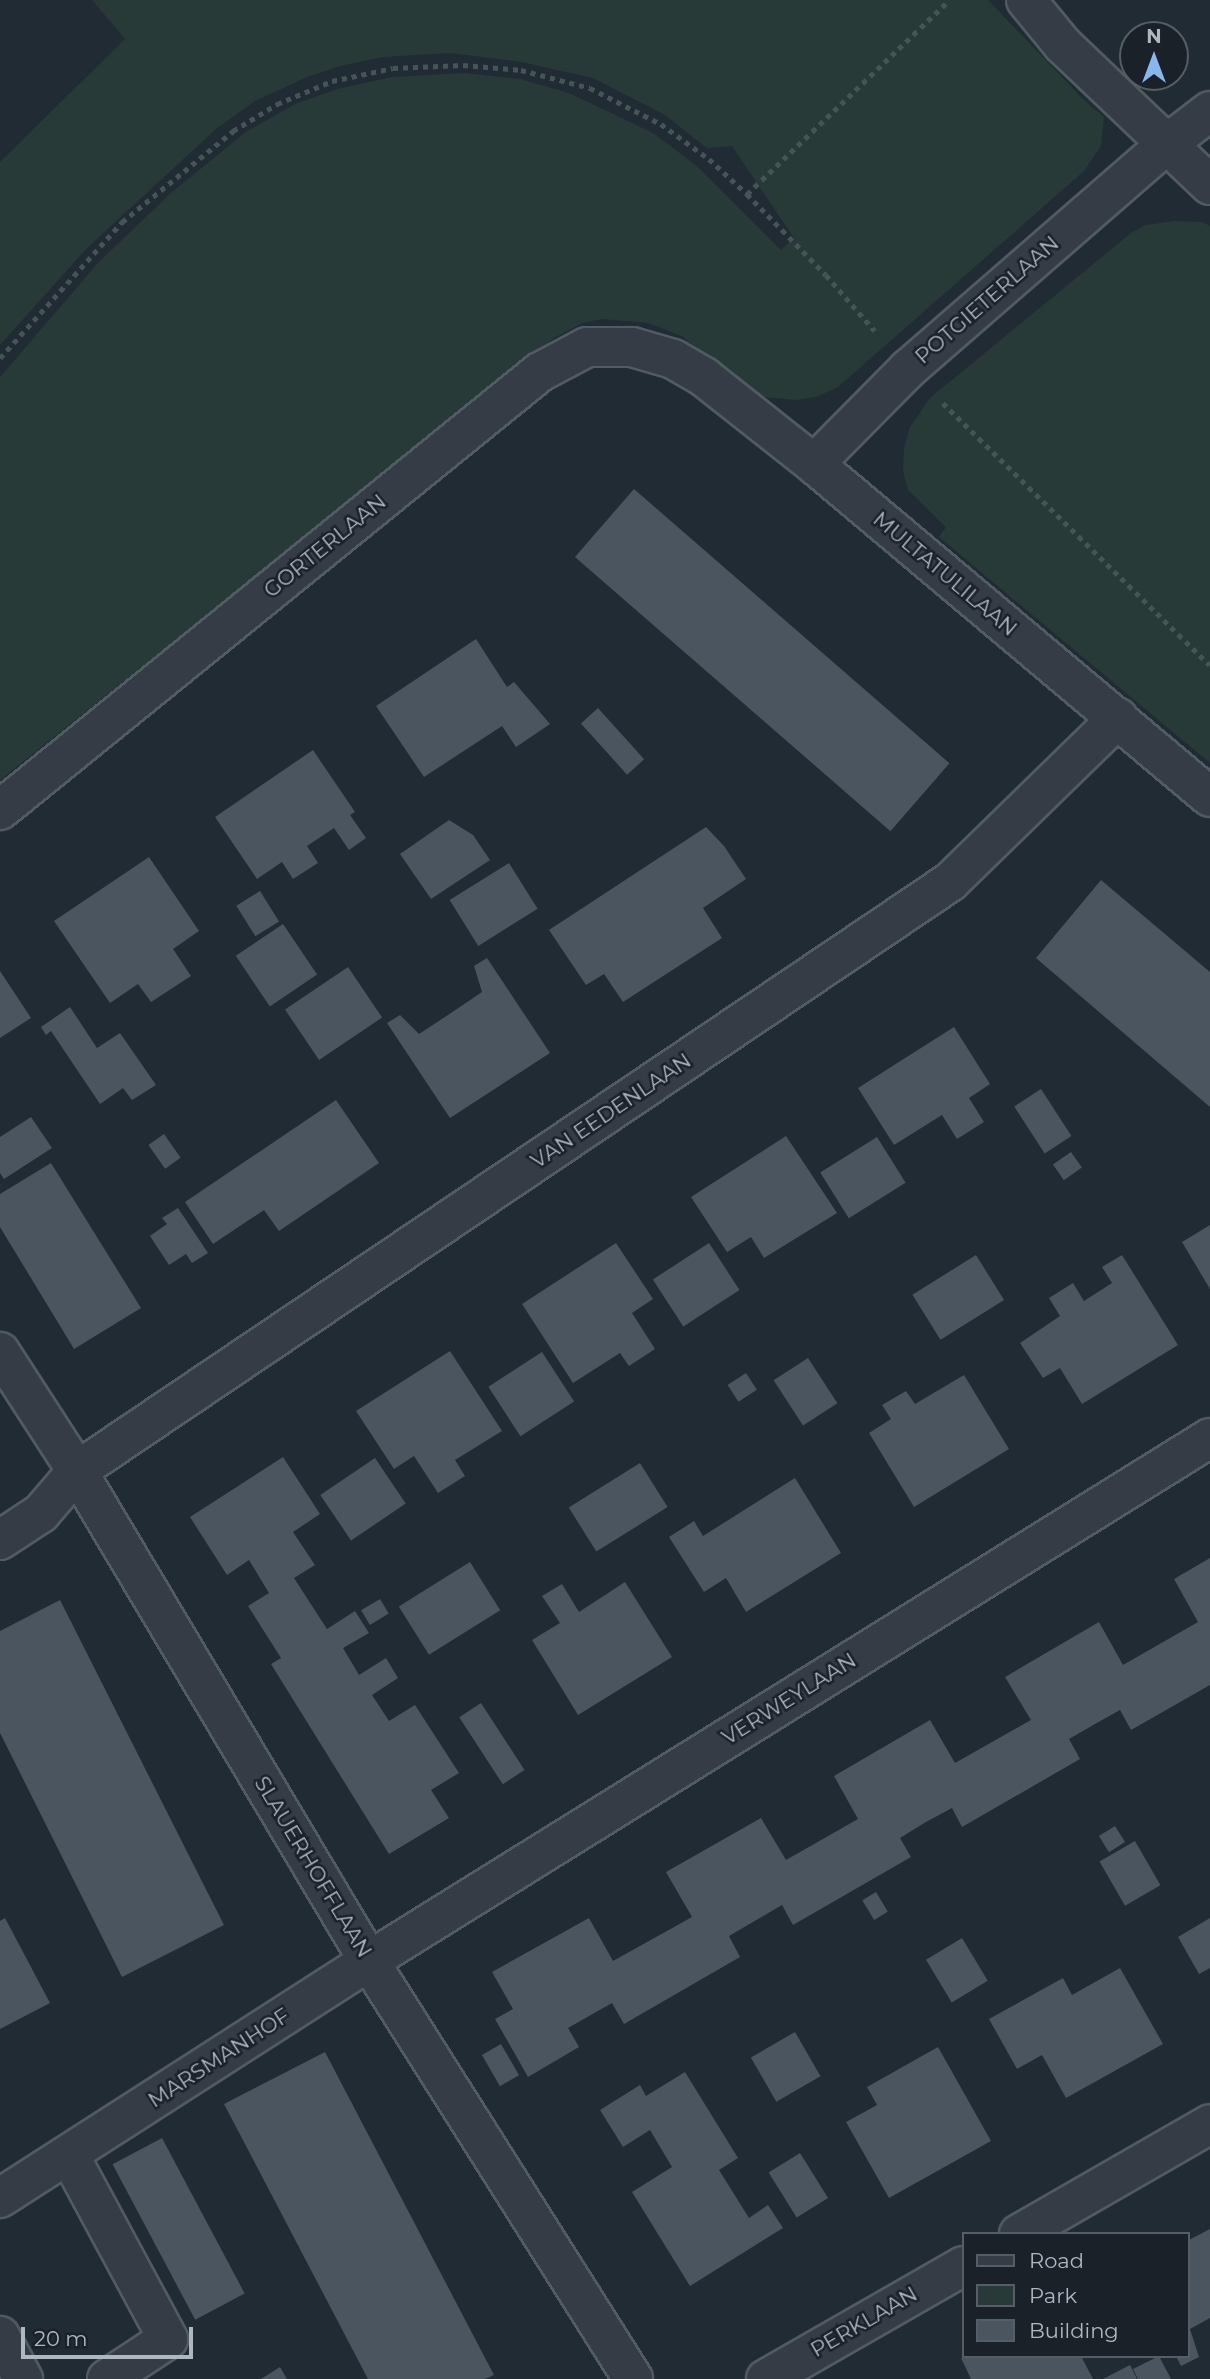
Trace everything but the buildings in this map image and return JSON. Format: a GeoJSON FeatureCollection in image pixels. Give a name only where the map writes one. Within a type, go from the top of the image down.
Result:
{"type":"FeatureCollection","features":[{"type":"Feature","properties":{"kind":"street"},"geometry":{"type":"LineString","coordinates":[[1026,0],[1063,45],[1210,185]]}},
{"type":"Feature","properties":{"kind":"street","name":"POTGIETERLAAN"},"geometry":{"type":"LineString","coordinates":[[814,464],[908,369],[1167,144],[1210,111]]}},
{"type":"Feature","properties":{"kind":"street","name":"GORTERLAAN"},"geometry":{"type":"LineString","coordinates":[[0,810],[540,372],[587,347],[632,347],[673,359]]}},
{"type":"Feature","properties":{"kind":"street","name":"MULTATULILAAN"},"geometry":{"type":"LineString","coordinates":[[673,359],[704,377],[814,464],[1210,797]]}},
{"type":"Feature","properties":{"kind":"street","name":"VAN EEDENLAAN"},"geometry":{"type":"LineString","coordinates":[[0,1540],[41,1513],[77,1471],[950,882],[1118,718]]}},
{"type":"Feature","properties":{"kind":"street","name":"SLAUERHOFFLAAN"},"geometry":{"type":"LineString","coordinates":[[0,1352],[77,1471],[369,1961],[633,2379]]}},
{"type":"Feature","properties":{"kind":"street","name":"VERWEYLAAN"},"geometry":{"type":"LineString","coordinates":[[369,1961],[1210,1438]]}},
{"type":"Feature","properties":{"kind":"street","name":"MARSMANHOF"},"geometry":{"type":"LineString","coordinates":[[0,2198],[369,1961]]}},
{"type":"Feature","properties":{"kind":"street"},"geometry":{"type":"LineString","coordinates":[[1022,2232],[1210,2124]]}},
{"type":"Feature","properties":{"kind":"street"},"geometry":{"type":"LineString","coordinates":[[69,2155],[167,2339],[107,2379]]}},
{"type":"Feature","properties":{"kind":"street","name":"PERKLAAN"},"geometry":{"type":"LineString","coordinates":[[765,2379],[962,2267]]}},
{"type":"Feature","properties":{"kind":"street"},"geometry":{"type":"LineString","coordinates":[[0,2336],[23,2379]]}},
{"type":"Feature","properties":{"kind":"path"},"geometry":{"type":"LineString","coordinates":[[747,194],[949,0]]}},
{"type":"Feature","properties":{"kind":"path"},"geometry":{"type":"LineString","coordinates":[[0,358],[122,222],[233,131],[277,104],[332,81],[393,68],[463,65],[521,70],[579,85],[661,124],[709,159],[826,275],[908,369],[1210,665]]}},
{"type":"Feature","properties":{"kind":"green space"},"geometry":{"type":"Polygon","coordinates":[[[92,0],[988,0],[1086,102],[1104,117],[1101,146],[1084,171],[838,387],[816,397],[795,400],[763,397],[691,346],[684,337],[648,323],[602,319],[582,323],[554,338],[0,780],[0,377],[98,263],[172,192],[246,132],[295,104],[338,89],[392,77],[464,73],[520,79],[569,93],[653,133],[697,166],[781,250],[794,238],[732,146],[707,148],[665,115],[593,78],[522,62],[450,53],[383,57],[340,66],[307,77],[255,101],[216,129],[87,248],[0,345],[0,162],[125,39],[92,0]]]}},
{"type":"Feature","properties":{"kind":"green space"},"geometry":{"type":"Polygon","coordinates":[[[1175,221],[1202,222],[1210,226],[1210,763],[939,537],[946,527],[908,490],[903,471],[904,448],[910,427],[930,398],[1131,233],[1146,225],[1175,221]]]}}]}
